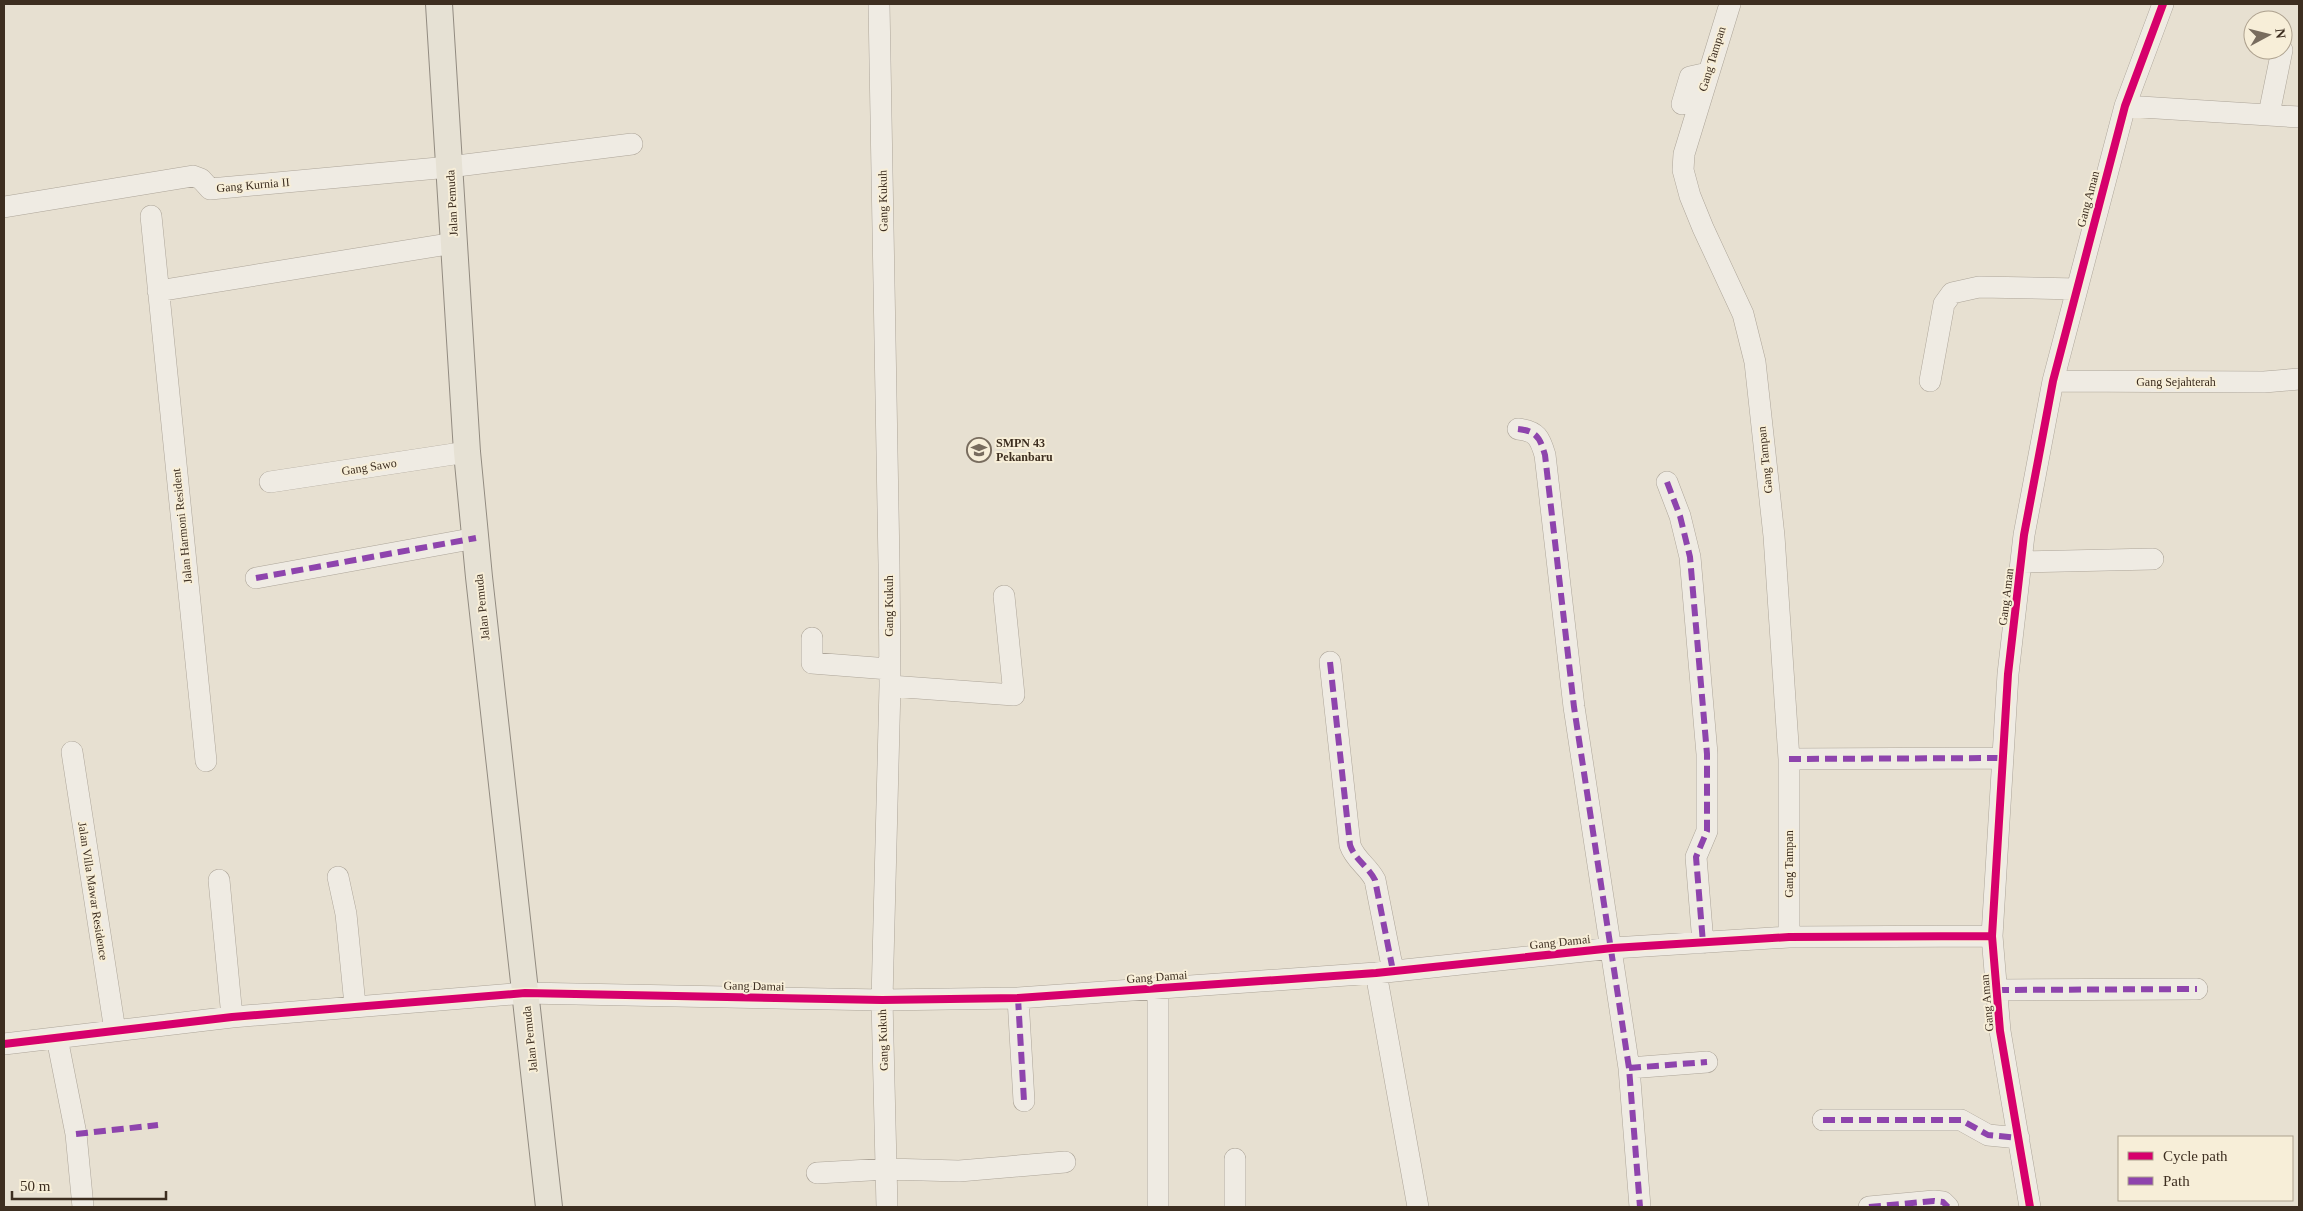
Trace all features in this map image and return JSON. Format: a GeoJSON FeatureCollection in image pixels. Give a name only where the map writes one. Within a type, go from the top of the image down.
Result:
{"type":"FeatureCollection","features":[{"type":"Feature","properties":{"kind":"main road","name":"Jalan Pemuda"},"geometry":{"type":"LineString","coordinates":[[439,4],[467,452],[549,1207]]}},
{"type":"Feature","properties":{"kind":"street","name":"Gang Kukuh"},"geometry":{"type":"LineString","coordinates":[[879,4],[889,678],[882,1000],[887,1207]]}},
{"type":"Feature","properties":{"kind":"street","name":"Gang Tampan"},"geometry":{"type":"LineString","coordinates":[[1730,4],[1684,154],[1683,170],[1703,228],[1743,314],[1755,362],[1774,536],[1789,759],[1789,937]]}},
{"type":"Feature","properties":{"kind":"street","name":"Gang Aman"},"geometry":{"type":"LineString","coordinates":[[2030,1207],[2000,1031],[1992,936],[2008,674],[2021,562],[2053,382],[2125,106],[2162,4]]}},
{"type":"Feature","properties":{"kind":"street"},"geometry":{"type":"LineString","coordinates":[[2269,114],[2280,60]]}},
{"type":"Feature","properties":{"kind":"street"},"geometry":{"type":"LineString","coordinates":[[1682,104],[1690,77],[1708,74]]}},
{"type":"Feature","properties":{"kind":"street"},"geometry":{"type":"LineString","coordinates":[[2125,106],[2299,116]]}},
{"type":"Feature","properties":{"kind":"street","name":"Gang Kurnia II"},"geometry":{"type":"LineString","coordinates":[[4,207],[193,176],[201,180],[210,189],[450,167],[632,144]]}},
{"type":"Feature","properties":{"kind":"street","name":"Jalan Harmoni Resident"},"geometry":{"type":"LineString","coordinates":[[151,216],[206,761]]}},
{"type":"Feature","properties":{"kind":"street"},"geometry":{"type":"LineString","coordinates":[[158,291],[454,243]]}},
{"type":"Feature","properties":{"kind":"street"},"geometry":{"type":"LineString","coordinates":[[1930,381],[1944,304],[1952,293],[1979,288],[2077,288]]}},
{"type":"Feature","properties":{"kind":"street","name":"Gang Sejahterah"},"geometry":{"type":"LineString","coordinates":[[2053,382],[2264,382],[2299,379]]}},
{"type":"Feature","properties":{"kind":"street"},"geometry":{"type":"LineString","coordinates":[[1518,429],[1530,430],[1537,435],[1545,456],[1574,707],[1613,948],[1630,1068],[1640,1207]]}},
{"type":"Feature","properties":{"kind":"street","name":"Gang Sawo"},"geometry":{"type":"LineString","coordinates":[[270,482],[467,452]]}},
{"type":"Feature","properties":{"kind":"street"},"geometry":{"type":"LineString","coordinates":[[1667,482],[1680,516],[1690,557],[1707,754],[1706,831],[1696,857],[1702,943]]}},
{"type":"Feature","properties":{"kind":"street"},"geometry":{"type":"LineString","coordinates":[[256,578],[476,538]]}},
{"type":"Feature","properties":{"kind":"street"},"geometry":{"type":"LineString","coordinates":[[2021,562],[2153,559]]}},
{"type":"Feature","properties":{"kind":"street"},"geometry":{"type":"LineString","coordinates":[[812,638],[812,663],[889,678],[1014,694],[1004,596]]}},
{"type":"Feature","properties":{"kind":"street"},"geometry":{"type":"LineString","coordinates":[[1330,662],[1350,845],[1354,856],[1370,870],[1375,880],[1384,972],[1418,1207]]}},
{"type":"Feature","properties":{"kind":"street","name":"Jalan Villa Mawar Residence"},"geometry":{"type":"LineString","coordinates":[[72,752],[115,1031]]}},
{"type":"Feature","properties":{"kind":"street"},"geometry":{"type":"LineString","coordinates":[[1789,759],[2003,758]]}},
{"type":"Feature","properties":{"kind":"street"},"geometry":{"type":"LineString","coordinates":[[338,877],[346,914],[355,1005]]}},
{"type":"Feature","properties":{"kind":"street"},"geometry":{"type":"LineString","coordinates":[[219,880],[232,1016]]}},
{"type":"Feature","properties":{"kind":"street","name":"Gang Damai"},"geometry":{"type":"LineString","coordinates":[[4,1044],[232,1016],[525,993],[882,1000],[1018,998],[1384,972],[1613,948],[1789,937],[1992,936]]}},
{"type":"Feature","properties":{"kind":"street"},"geometry":{"type":"LineString","coordinates":[[1158,988],[1158,1206]]}},
{"type":"Feature","properties":{"kind":"street"},"geometry":{"type":"LineString","coordinates":[[1997,990],[2197,989]]}},
{"type":"Feature","properties":{"kind":"street"},"geometry":{"type":"LineString","coordinates":[[1018,998],[1024,1101]]}},
{"type":"Feature","properties":{"kind":"street"},"geometry":{"type":"LineString","coordinates":[[57,1038],[76,1134],[82,1207]]}},
{"type":"Feature","properties":{"kind":"street"},"geometry":{"type":"LineString","coordinates":[[1630,1068],[1707,1062]]}},
{"type":"Feature","properties":{"kind":"street"},"geometry":{"type":"LineString","coordinates":[[1823,1120],[1961,1120],[1988,1134],[2019,1138]]}},
{"type":"Feature","properties":{"kind":"street"},"geometry":{"type":"LineString","coordinates":[[1234,1207],[1235,1159]]}},
{"type":"Feature","properties":{"kind":"street"},"geometry":{"type":"LineString","coordinates":[[817,1174],[887,1169],[959,1171],[1065,1162]]}},
{"type":"Feature","properties":{"kind":"street"},"geometry":{"type":"LineString","coordinates":[[1869,1207],[1934,1201],[1943,1202],[1948,1207]]}},
{"type":"Feature","properties":{"kind":"marked path"},"geometry":{"type":"LineString","coordinates":[[1518,429],[1537,436],[1545,455],[1574,707],[1629,1068],[1640,1207]]}},
{"type":"Feature","properties":{"kind":"marked path"},"geometry":{"type":"LineString","coordinates":[[1667,482],[1680,516],[1690,557],[1707,754],[1707,831],[1696,857],[1703,943]]}},
{"type":"Feature","properties":{"kind":"marked path"},"geometry":{"type":"LineString","coordinates":[[256,578],[476,538]]}},
{"type":"Feature","properties":{"kind":"marked path"},"geometry":{"type":"LineString","coordinates":[[1330,662],[1350,845],[1355,855],[1375,880],[1393,971]]}},
{"type":"Feature","properties":{"kind":"marked path"},"geometry":{"type":"LineString","coordinates":[[1789,759],[2003,758]]}},
{"type":"Feature","properties":{"kind":"marked path"},"geometry":{"type":"LineString","coordinates":[[1997,990],[2197,989]]}},
{"type":"Feature","properties":{"kind":"marked path"},"geometry":{"type":"LineString","coordinates":[[1018,998],[1024,1101]]}},
{"type":"Feature","properties":{"kind":"marked path"},"geometry":{"type":"LineString","coordinates":[[1629,1068],[1707,1062]]}},
{"type":"Feature","properties":{"kind":"marked path"},"geometry":{"type":"LineString","coordinates":[[1823,1120],[1961,1120],[1988,1135],[2019,1138]]}},
{"type":"Feature","properties":{"kind":"marked path"},"geometry":{"type":"LineString","coordinates":[[76,1134],[158,1125]]}},
{"type":"Feature","properties":{"kind":"marked path"},"geometry":{"type":"LineString","coordinates":[[1869,1207],[1934,1201],[1943,1202],[1948,1207]]}},
{"type":"Feature","properties":{"kind":"cycle path"},"geometry":{"type":"LineString","coordinates":[[2030,1207],[2000,1031],[1992,936],[2008,674],[2024,535],[2053,381],[2125,106],[2163,4]]}},
{"type":"Feature","properties":{"kind":"cycle path"},"geometry":{"type":"LineString","coordinates":[[4,1044],[232,1017],[525,993],[882,1000],[1018,998],[1376,973],[1613,948],[1789,937],[1992,936]]}},
{"type":"Feature","properties":{"kind":"place","name":"SMPN 43 Pekanbaru"},"geometry":{"type":"Point","coordinates":[979,450]}}]}
